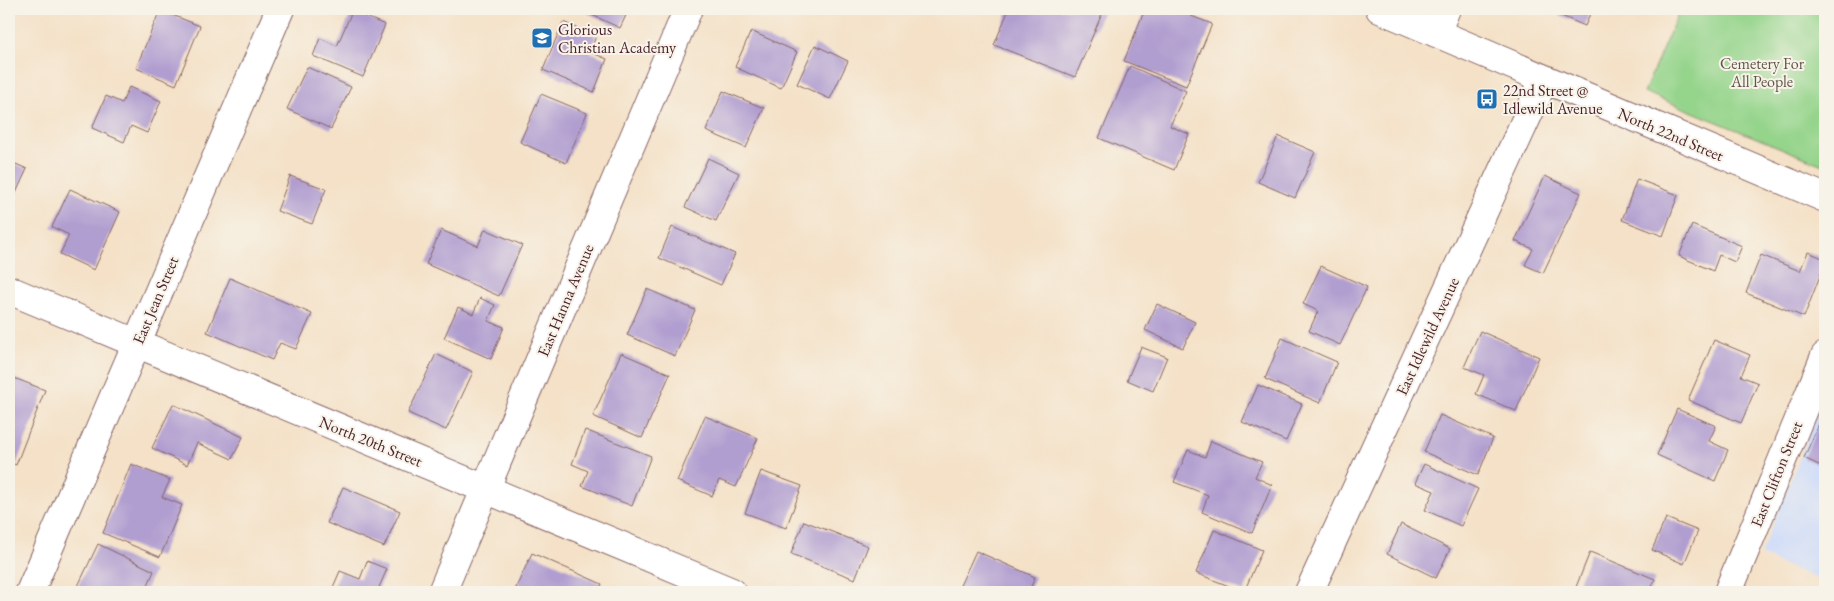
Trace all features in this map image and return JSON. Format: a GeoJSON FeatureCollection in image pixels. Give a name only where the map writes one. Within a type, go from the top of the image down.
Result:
{"type":"FeatureCollection","features":[{"type":"Feature","properties":{"kind":"street","name":"East Jean Street"},"geometry":{"type":"LineString","coordinates":[[30,592],[280,9]]}},
{"type":"Feature","properties":{"kind":"street","name":"East Hanna Avenue"},"geometry":{"type":"LineString","coordinates":[[442,592],[688,9]]}},
{"type":"Feature","properties":{"kind":"street","name":"North 22nd Street"},"geometry":{"type":"LineString","coordinates":[[1380,9],[1441,21],[1544,80],[1825,198]]}},
{"type":"Feature","properties":{"kind":"street","name":"East Idlewild Avenue"},"geometry":{"type":"LineString","coordinates":[[1309,592],[1544,80]]}},
{"type":"Feature","properties":{"kind":"street","name":"North 20th Street"},"geometry":{"type":"LineString","coordinates":[[9,290],[136,345],[486,488],[732,592]]}},
{"type":"Feature","properties":{"kind":"street","name":"East Clifton Street"},"geometry":{"type":"LineString","coordinates":[[1728,592],[1825,356]]}},
{"type":"Feature","properties":{"kind":"shaded area"},"geometry":{"type":"Polygon","coordinates":[[[1825,396],[1825,582],[1760,555],[1825,396]]]}},
{"type":"Feature","properties":{"kind":"green space","name":"Cemetery For All People"},"geometry":{"type":"Polygon","coordinates":[[[1680,9],[1825,9],[1825,166],[1644,92],[1680,9]]]}},
{"type":"Feature","properties":{"kind":"building"},"geometry":{"type":"Polygon","coordinates":[[[579,9],[629,9],[620,28],[579,9]]]}},
{"type":"Feature","properties":{"kind":"building"},"geometry":{"type":"Polygon","coordinates":[[[1009,9],[1104,9],[1075,77],[994,45],[1009,9]]]}},
{"type":"Feature","properties":{"kind":"building"},"geometry":{"type":"Polygon","coordinates":[[[1145,9],[1173,9],[1212,24],[1186,86],[1124,61],[1145,9]]]}},
{"type":"Feature","properties":{"kind":"building"},"geometry":{"type":"Polygon","coordinates":[[[1545,9],[1592,9],[1585,26],[1545,9]]]}},
{"type":"Feature","properties":{"kind":"building"},"geometry":{"type":"Polygon","coordinates":[[[160,10],[200,26],[176,85],[136,68],[160,10]]]}},
{"type":"Feature","properties":{"kind":"building"},"geometry":{"type":"Polygon","coordinates":[[[352,11],[385,25],[363,77],[313,56],[320,38],[337,46],[352,11]]]}},
{"type":"Feature","properties":{"kind":"building"},"geometry":{"type":"Polygon","coordinates":[[[563,22],[596,36],[590,52],[607,59],[594,92],[543,70],[563,22]]]}},
{"type":"Feature","properties":{"kind":"building"},"geometry":{"type":"Polygon","coordinates":[[[751,31],[797,52],[781,88],[735,67],[751,31]]]}},
{"type":"Feature","properties":{"kind":"building"},"geometry":{"type":"Polygon","coordinates":[[[815,45],[848,61],[830,99],[797,84],[815,45]]]}},
{"type":"Feature","properties":{"kind":"building"},"geometry":{"type":"Polygon","coordinates":[[[1130,66],[1186,91],[1170,126],[1189,134],[1174,170],[1099,138],[1130,66]]]}},
{"type":"Feature","properties":{"kind":"building"},"geometry":{"type":"Polygon","coordinates":[[[307,67],[351,87],[331,129],[287,109],[307,67]]]}},
{"type":"Feature","properties":{"kind":"building"},"geometry":{"type":"Polygon","coordinates":[[[129,87],[161,101],[147,133],[131,126],[124,142],[92,128],[106,96],[122,103],[129,87]]]}},
{"type":"Feature","properties":{"kind":"building"},"geometry":{"type":"Polygon","coordinates":[[[723,91],[764,108],[746,148],[706,131],[723,91]]]}},
{"type":"Feature","properties":{"kind":"building"},"geometry":{"type":"Polygon","coordinates":[[[541,94],[587,113],[566,163],[520,142],[541,94]]]}},
{"type":"Feature","properties":{"kind":"building"},"geometry":{"type":"Polygon","coordinates":[[[1278,136],[1315,152],[1295,198],[1258,182],[1278,136]]]}},
{"type":"Feature","properties":{"kind":"building"},"geometry":{"type":"Polygon","coordinates":[[[708,158],[739,173],[716,221],[685,207],[708,158]]]}},
{"type":"Feature","properties":{"kind":"building"},"geometry":{"type":"Polygon","coordinates":[[[9,161],[27,169],[9,208],[9,161]]]}},
{"type":"Feature","properties":{"kind":"building"},"geometry":{"type":"Polygon","coordinates":[[[290,176],[326,189],[312,224],[277,211],[290,176]]]}},
{"type":"Feature","properties":{"kind":"building"},"geometry":{"type":"Polygon","coordinates":[[[1545,176],[1581,193],[1543,273],[1525,265],[1533,249],[1515,241],[1545,176]]]}},
{"type":"Feature","properties":{"kind":"building"},"geometry":{"type":"Polygon","coordinates":[[[1637,179],[1678,195],[1663,236],[1622,220],[1637,179]]]}},
{"type":"Feature","properties":{"kind":"building"},"geometry":{"type":"Polygon","coordinates":[[[70,189],[120,212],[94,270],[60,254],[69,235],[52,227],[70,189]]]}},
{"type":"Feature","properties":{"kind":"building"},"geometry":{"type":"Polygon","coordinates":[[[1692,225],[1742,246],[1735,262],[1719,255],[1713,271],[1679,256],[1692,225]]]}},
{"type":"Feature","properties":{"kind":"building"},"geometry":{"type":"Polygon","coordinates":[[[672,227],[735,254],[721,285],[659,258],[672,227]]]}},
{"type":"Feature","properties":{"kind":"building"},"geometry":{"type":"Polygon","coordinates":[[[485,229],[522,245],[499,296],[426,264],[441,230],[478,246],[485,229]]]}},
{"type":"Feature","properties":{"kind":"building"},"geometry":{"type":"Polygon","coordinates":[[[1808,252],[1825,259],[1825,263],[1804,317],[1746,293],[1761,255],[1800,271],[1808,252]]]}},
{"type":"Feature","properties":{"kind":"building"},"geometry":{"type":"Polygon","coordinates":[[[1321,266],[1367,287],[1340,345],[1309,331],[1318,311],[1303,304],[1321,266]]]}},
{"type":"Feature","properties":{"kind":"building"},"geometry":{"type":"Polygon","coordinates":[[[230,278],[312,314],[296,349],[280,343],[272,360],[207,332],[230,278]]]}},
{"type":"Feature","properties":{"kind":"building"},"geometry":{"type":"Polygon","coordinates":[[[647,289],[695,310],[675,356],[627,335],[647,289]]]}},
{"type":"Feature","properties":{"kind":"building"},"geometry":{"type":"Polygon","coordinates":[[[480,298],[495,305],[488,321],[504,327],[491,359],[444,338],[458,307],[473,314],[480,298]]]}},
{"type":"Feature","properties":{"kind":"building"},"geometry":{"type":"Polygon","coordinates":[[[1157,304],[1195,322],[1183,348],[1145,330],[1157,304]]]}},
{"type":"Feature","properties":{"kind":"building"},"geometry":{"type":"Polygon","coordinates":[[[1480,331],[1539,357],[1516,411],[1476,394],[1484,375],[1464,367],[1480,331]]]}},
{"type":"Feature","properties":{"kind":"building"},"geometry":{"type":"Polygon","coordinates":[[[1282,338],[1337,362],[1320,403],[1265,379],[1282,338]]]}},
{"type":"Feature","properties":{"kind":"building"},"geometry":{"type":"Polygon","coordinates":[[[1714,340],[1750,355],[1741,376],[1758,383],[1741,423],[1688,400],[1714,340]]]}},
{"type":"Feature","properties":{"kind":"building"},"geometry":{"type":"Polygon","coordinates":[[[1141,347],[1167,357],[1153,391],[1127,380],[1141,347]]]}},
{"type":"Feature","properties":{"kind":"building"},"geometry":{"type":"Polygon","coordinates":[[[621,353],[670,374],[642,438],[593,416],[621,353]]]}},
{"type":"Feature","properties":{"kind":"building"},"geometry":{"type":"Polygon","coordinates":[[[436,354],[473,372],[446,430],[408,413],[436,354]]]}},
{"type":"Feature","properties":{"kind":"building"},"geometry":{"type":"Polygon","coordinates":[[[9,376],[45,390],[16,465],[9,462],[9,376]]]}},
{"type":"Feature","properties":{"kind":"building"},"geometry":{"type":"Polygon","coordinates":[[[1258,385],[1302,404],[1286,441],[1242,422],[1258,385]]]}},
{"type":"Feature","properties":{"kind":"building"},"geometry":{"type":"Polygon","coordinates":[[[173,404],[243,437],[232,459],[197,443],[187,465],[152,448],[173,404]]]}},
{"type":"Feature","properties":{"kind":"building"},"geometry":{"type":"Polygon","coordinates":[[[1677,409],[1716,426],[1709,441],[1728,450],[1715,481],[1657,455],[1677,409]]]}},
{"type":"Feature","properties":{"kind":"building"},"geometry":{"type":"Polygon","coordinates":[[[1825,410],[1825,468],[1804,458],[1825,410]]]}},
{"type":"Feature","properties":{"kind":"building"},"geometry":{"type":"Polygon","coordinates":[[[1440,415],[1493,438],[1478,475],[1424,452],[1440,415]]]}},
{"type":"Feature","properties":{"kind":"building"},"geometry":{"type":"Polygon","coordinates":[[[705,416],[758,438],[736,487],[719,480],[712,496],[677,481],[705,416]]]}},
{"type":"Feature","properties":{"kind":"building"},"geometry":{"type":"Polygon","coordinates":[[[585,430],[651,456],[632,506],[582,486],[588,471],[572,464],[585,430]]]}},
{"type":"Feature","properties":{"kind":"building"},"geometry":{"type":"Polygon","coordinates":[[[1211,441],[1262,462],[1255,477],[1272,485],[1252,533],[1202,512],[1208,495],[1174,482],[1188,450],[1205,457],[1211,441]]]}},
{"type":"Feature","properties":{"kind":"building"},"geometry":{"type":"Polygon","coordinates":[[[131,464],[170,480],[162,497],[182,505],[160,557],[103,533],[131,464]]]}},
{"type":"Feature","properties":{"kind":"building"},"geometry":{"type":"Polygon","coordinates":[[[1424,464],[1478,489],[1461,526],[1425,510],[1434,491],[1415,483],[1424,464]]]}},
{"type":"Feature","properties":{"kind":"building"},"geometry":{"type":"Polygon","coordinates":[[[761,471],[802,486],[786,528],[745,513],[761,471]]]}},
{"type":"Feature","properties":{"kind":"building"},"geometry":{"type":"Polygon","coordinates":[[[343,487],[400,511],[384,547],[327,523],[343,487]]]}},
{"type":"Feature","properties":{"kind":"building"},"geometry":{"type":"Polygon","coordinates":[[[1666,518],[1698,531],[1684,564],[1652,550],[1666,518]]]}},
{"type":"Feature","properties":{"kind":"building"},"geometry":{"type":"Polygon","coordinates":[[[804,521],[868,546],[855,579],[791,554],[804,521]]]}},
{"type":"Feature","properties":{"kind":"building"},"geometry":{"type":"Polygon","coordinates":[[[1401,524],[1450,549],[1436,578],[1387,554],[1401,524]]]}},
{"type":"Feature","properties":{"kind":"building"},"geometry":{"type":"Polygon","coordinates":[[[1214,530],[1262,550],[1244,592],[1196,573],[1214,530]]]}},
{"type":"Feature","properties":{"kind":"building"},"geometry":{"type":"Polygon","coordinates":[[[98,544],[154,571],[145,592],[90,592],[78,586],[98,544]]]}},
{"type":"Feature","properties":{"kind":"building"},"geometry":{"type":"Polygon","coordinates":[[[976,551],[1035,577],[1029,592],[957,592],[976,551]]]}},
{"type":"Feature","properties":{"kind":"building"},"geometry":{"type":"Polygon","coordinates":[[[1590,552],[1655,579],[1650,592],[1574,592],[1590,552]]]}},
{"type":"Feature","properties":{"kind":"building"},"geometry":{"type":"Polygon","coordinates":[[[532,553],[602,584],[598,592],[514,592],[532,553]]]}},
{"type":"Feature","properties":{"kind":"building"},"geometry":{"type":"Polygon","coordinates":[[[367,561],[387,569],[377,592],[331,592],[340,571],[360,579],[367,561]]]}},
{"type":"Feature","properties":{"kind":"place","name":"Glorious Christian Academy"},"geometry":{"type":"Point","coordinates":[542,38]}},
{"type":"Feature","properties":{"kind":"place","name":"22nd Street @ Idlewild Avenue"},"geometry":{"type":"Point","coordinates":[1487,99]}}]}
